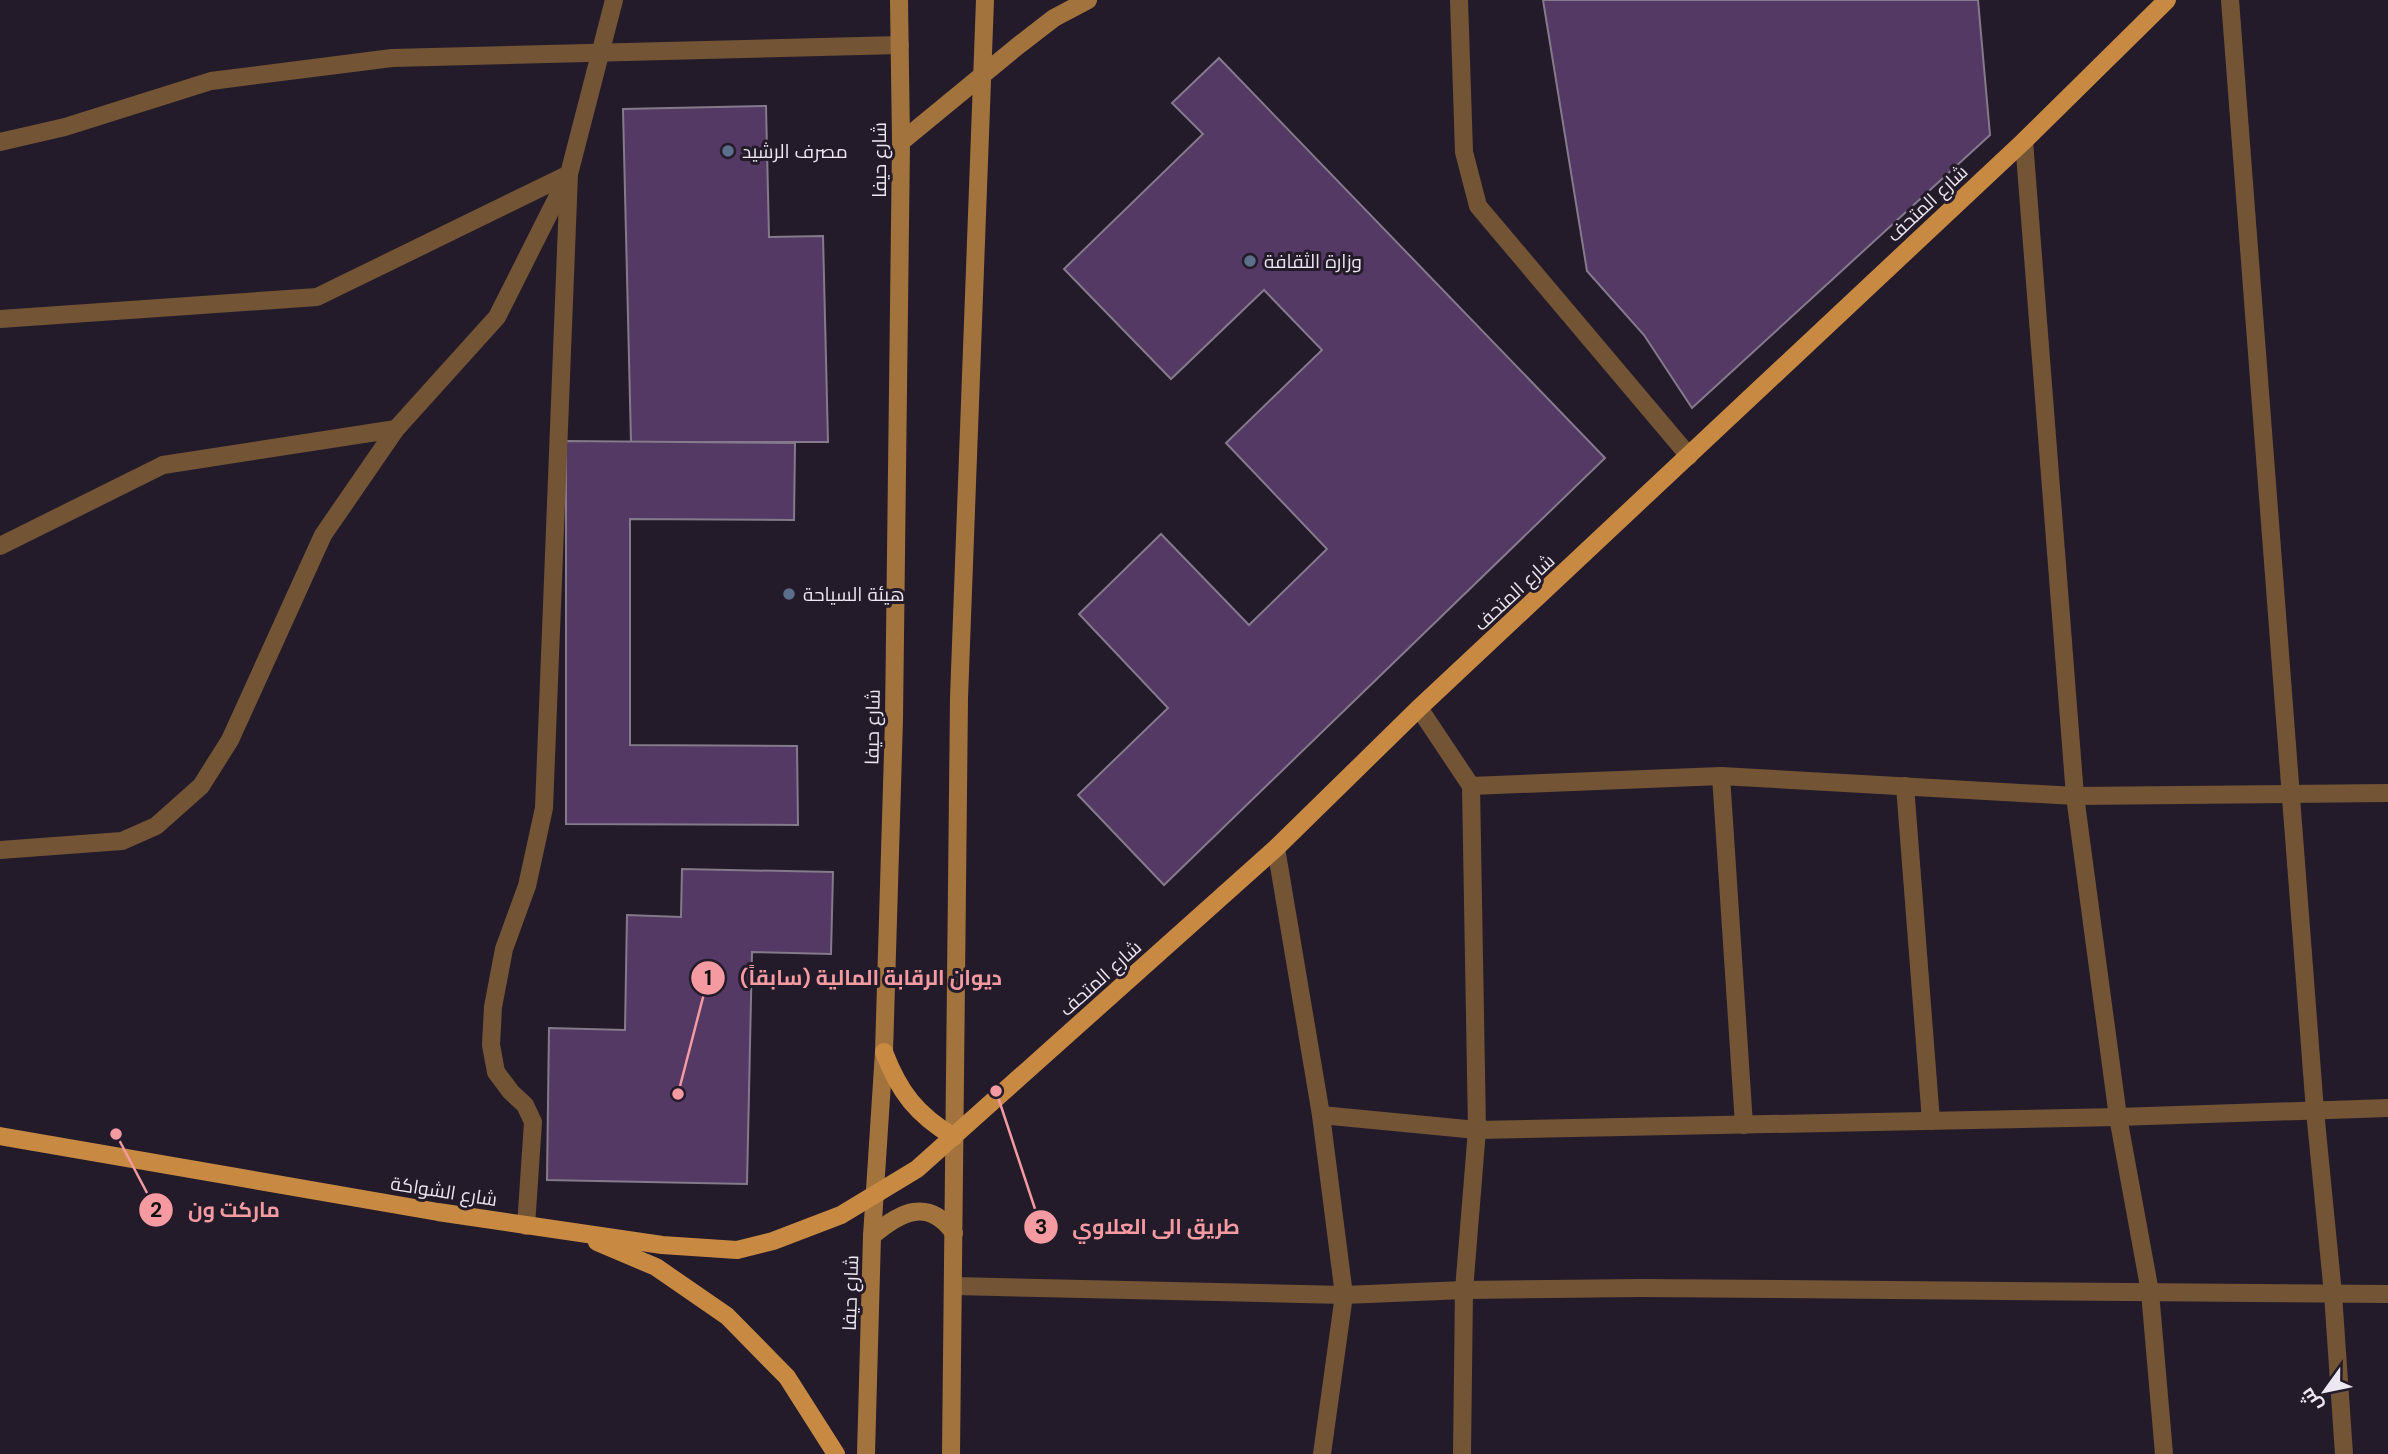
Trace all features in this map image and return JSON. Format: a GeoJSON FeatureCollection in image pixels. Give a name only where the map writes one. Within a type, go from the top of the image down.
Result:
{"type":"FeatureCollection","features":[{"type":"Feature","properties":{"kind":"main road","name":"شارع حيفا"},"geometry":{"type":"LineString","coordinates":[[866,1454],[872,1236],[884,1052],[894,719],[901,142],[899,0]]}},
{"type":"Feature","properties":{"kind":"main road"},"geometry":{"type":"LineString","coordinates":[[951,1454],[959,698],[985,0]]}},
{"type":"Feature","properties":{"kind":"main road"},"geometry":{"type":"LineString","coordinates":[[901,142],[1054,18],[1088,0]]}},
{"type":"Feature","properties":{"kind":"main road","name":"شارع المتحف"},"geometry":{"type":"LineString","coordinates":[[875,1196],[917,1169],[954,1137],[1276,848],[1419,708],[2024,141],[2166,0]]}},
{"type":"Feature","properties":{"kind":"main road"},"geometry":{"type":"LineString","coordinates":[[884,1052],[903,1094],[936,1126],[954,1137]]}},
{"type":"Feature","properties":{"kind":"main road","name":"شارع الشواكة"},"geometry":{"type":"LineString","coordinates":[[0,1136],[526,1226],[662,1245],[737,1250],[806,1229],[841,1215],[875,1196]]}},
{"type":"Feature","properties":{"kind":"main road"},"geometry":{"type":"LineString","coordinates":[[872,1236],[891,1220],[905,1213],[920,1211],[938,1216],[954,1233]]}},
{"type":"Feature","properties":{"kind":"main road"},"geometry":{"type":"LineString","coordinates":[[578,1234],[656,1268],[727,1316],[787,1377],[836,1454]]}},
{"type":"Feature","properties":{"kind":"street"},"geometry":{"type":"LineString","coordinates":[[0,850],[122,841],[156,826],[201,786],[230,740],[323,534],[396,429],[497,317],[569,174],[614,0]]}},
{"type":"Feature","properties":{"kind":"street"},"geometry":{"type":"LineString","coordinates":[[1460,0],[1464,152],[1478,206],[1689,456]]}},
{"type":"Feature","properties":{"kind":"street"},"geometry":{"type":"LineString","coordinates":[[2230,0],[2315,1111],[2333,1294],[2344,1454]]}},
{"type":"Feature","properties":{"kind":"street"},"geometry":{"type":"LineString","coordinates":[[0,142],[65,127],[211,81],[392,58],[900,45]]}},
{"type":"Feature","properties":{"kind":"street"},"geometry":{"type":"LineString","coordinates":[[2024,141],[2075,796],[2118,1117],[2150,1293],[2164,1454]]}},
{"type":"Feature","properties":{"kind":"street"},"geometry":{"type":"LineString","coordinates":[[0,319],[317,297],[569,174]]}},
{"type":"Feature","properties":{"kind":"street"},"geometry":{"type":"LineString","coordinates":[[526,1226],[533,1122],[525,1105],[510,1092],[496,1072],[491,1045],[493,1007],[504,949],[527,886],[544,808],[569,174]]}},
{"type":"Feature","properties":{"kind":"street"},"geometry":{"type":"LineString","coordinates":[[0,546],[163,465],[396,429]]}},
{"type":"Feature","properties":{"kind":"street"},"geometry":{"type":"LineString","coordinates":[[1419,708],[1471,786],[1477,1130],[1464,1290],[1462,1454]]}},
{"type":"Feature","properties":{"kind":"street"},"geometry":{"type":"LineString","coordinates":[[1471,786],[1721,776],[2075,796],[2388,793]]}},
{"type":"Feature","properties":{"kind":"street"},"geometry":{"type":"LineString","coordinates":[[1721,776],[1744,1125]]}},
{"type":"Feature","properties":{"kind":"street"},"geometry":{"type":"LineString","coordinates":[[1905,786],[1931,1121]]}},
{"type":"Feature","properties":{"kind":"street"},"geometry":{"type":"LineString","coordinates":[[1276,848],[1321,1115],[1344,1295],[1322,1454]]}},
{"type":"Feature","properties":{"kind":"street"},"geometry":{"type":"LineString","coordinates":[[1321,1115],[1477,1130],[2118,1117],[2388,1108]]}},
{"type":"Feature","properties":{"kind":"street"},"geometry":{"type":"LineString","coordinates":[[954,1286],[1344,1295],[1464,1290],[1655,1288],[2388,1294]]}},
{"type":"Feature","properties":{"kind":"building"},"geometry":{"type":"Polygon","coordinates":[[[1543,0],[1978,0],[1990,135],[1692,408],[1644,335],[1587,271],[1543,0]]]}},
{"type":"Feature","properties":{"kind":"building"},"geometry":{"type":"Polygon","coordinates":[[[1219,58],[1605,458],[1164,885],[1078,795],[1168,708],[1079,614],[1161,534],[1249,625],[1327,549],[1226,443],[1322,350],[1264,290],[1171,379],[1064,269],[1203,134],[1172,103],[1219,58]]]}},
{"type":"Feature","properties":{"kind":"building"},"geometry":{"type":"Polygon","coordinates":[[[766,106],[769,237],[823,236],[828,442],[631,442],[623,109],[766,106]]]}},
{"type":"Feature","properties":{"kind":"building"},"geometry":{"type":"Polygon","coordinates":[[[566,441],[795,443],[794,520],[630,519],[630,745],[797,746],[798,825],[566,824],[566,441]]]}},
{"type":"Feature","properties":{"kind":"building"},"geometry":{"type":"Polygon","coordinates":[[[682,869],[833,872],[831,954],[752,952],[747,1184],[547,1180],[549,1028],[625,1030],[627,915],[681,917],[682,869]]]}},
{"type":"Feature","properties":{"kind":"place","name":"مصرف الرشيد"},"geometry":{"type":"Point","coordinates":[728,151]}},
{"type":"Feature","properties":{"kind":"place","name":"وزارة الثقافة"},"geometry":{"type":"Point","coordinates":[1250,261]}},
{"type":"Feature","properties":{"kind":"place","name":"هيئة السياحة"},"geometry":{"type":"Point","coordinates":[789,594]}},
{"type":"Feature","properties":{"kind":"place","name":"طريق الى العلاوي"},"geometry":{"type":"Point","coordinates":[996,1091]}},
{"type":"Feature","properties":{"kind":"place","name":"ديوان الرقابة المالية (سابقاً)"},"geometry":{"type":"Point","coordinates":[678,1094]}},
{"type":"Feature","properties":{"kind":"place","name":"ماركت ون"},"geometry":{"type":"Point","coordinates":[116,1134]}}]}
